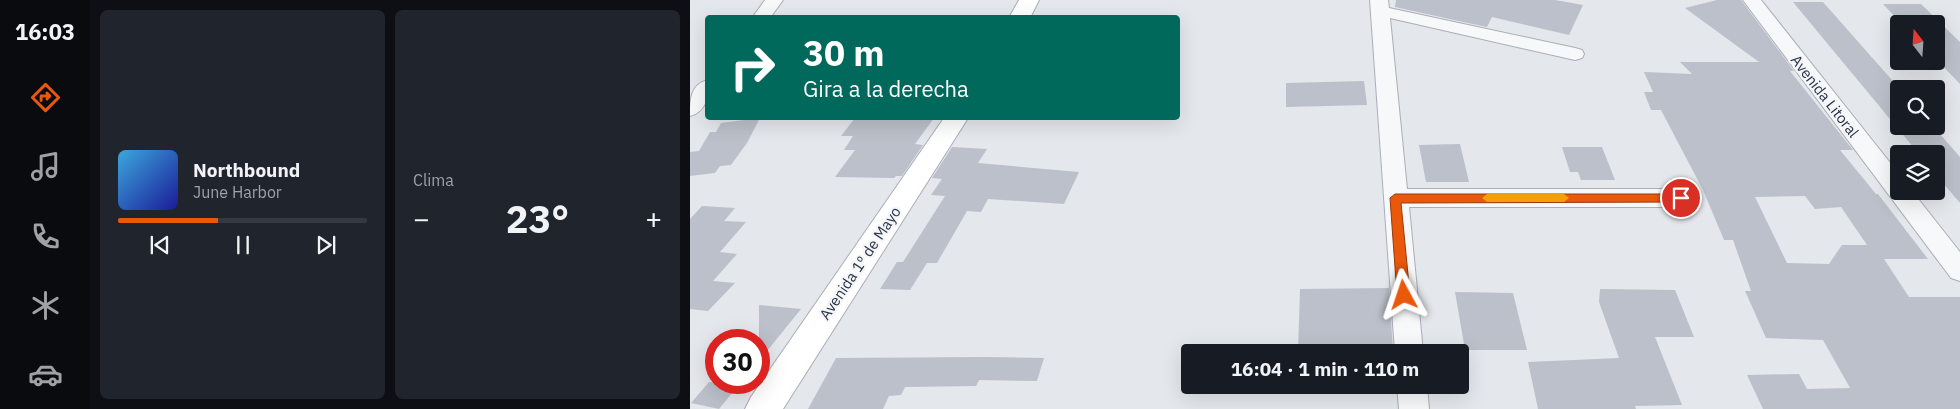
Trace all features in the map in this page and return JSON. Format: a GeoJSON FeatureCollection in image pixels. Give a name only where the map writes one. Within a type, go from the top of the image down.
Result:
{"type":"FeatureCollection","features":[{"type":"Feature","properties":{"kind":"main road"},"geometry":{"type":"LineString","coordinates":[[1020,15],[1029,0]]}},
{"type":"Feature","properties":{"kind":"main road","name":"Avenida 1º de Mayo"},"geometry":{"type":"LineString","coordinates":[[763,409],[955,120]]}},
{"type":"Feature","properties":{"kind":"street"},"geometry":{"type":"LineString","coordinates":[[762,15],[774,0]]}},
{"type":"Feature","properties":{"kind":"street","name":"Avenida Litoral"},"geometry":{"type":"LineString","coordinates":[[1752,0],[1890,179]]}},
{"type":"Feature","properties":{"kind":"street"},"geometry":{"type":"LineString","coordinates":[[1408,344],[1395,198],[1390,100],[1380,5],[1575,54]]}},
{"type":"Feature","properties":{"kind":"street"},"geometry":{"type":"LineString","coordinates":[[690,109],[705,90]]}},
{"type":"Feature","properties":{"kind":"street"},"geometry":{"type":"LineString","coordinates":[[1395,198],[1681,198]]}},
{"type":"Feature","properties":{"kind":"street","name":"Avenida Litoral"},"geometry":{"type":"LineString","coordinates":[[1906,200],[1960,271]]}},
{"type":"Feature","properties":{"kind":"street"},"geometry":{"type":"LineString","coordinates":[[1413,394],[1414,409]]}},
{"type":"Feature","properties":{"kind":"building"},"geometry":{"type":"Polygon","coordinates":[[[1396,0],[1555,0],[1583,5],[1569,35],[1492,17],[1487,27],[1395,7],[1396,0]]]}},
{"type":"Feature","properties":{"kind":"building"},"geometry":{"type":"Polygon","coordinates":[[[1717,0],[1741,0],[1794,71],[1790,71],[1853,150],[1840,150],[1876,194],[1878,194],[1928,259],[1884,259],[1909,297],[1960,297],[1960,409],[1763,409],[1747,375],[1799,374],[1807,389],[1850,388],[1823,340],[1766,338],[1745,291],[1751,291],[1733,240],[1724,240],[1703,190],[1661,110],[1651,110],[1644,92],[1653,92],[1644,72],[1692,74],[1680,62],[1759,62],[1685,8],[1717,0]],[[1805,196],[1755,197],[1787,263],[1829,264],[1842,245],[1867,245],[1841,207],[1815,209],[1805,196]]]}},
{"type":"Feature","properties":{"kind":"building"},"geometry":{"type":"Polygon","coordinates":[[[1793,2],[1823,2],[1892,80],[1890,80],[1890,119],[1793,2]]]}},
{"type":"Feature","properties":{"kind":"building"},"geometry":{"type":"Polygon","coordinates":[[[1883,4],[1921,4],[1932,15],[1893,15],[1883,4]]]}},
{"type":"Feature","properties":{"kind":"building"},"geometry":{"type":"Polygon","coordinates":[[[1945,27],[1960,42],[1960,84],[1945,68],[1945,27]]]}},
{"type":"Feature","properties":{"kind":"building"},"geometry":{"type":"Polygon","coordinates":[[[1364,81],[1367,105],[1286,107],[1286,83],[1364,81]]]}},
{"type":"Feature","properties":{"kind":"building"},"geometry":{"type":"Polygon","coordinates":[[[759,120],[747,143],[731,165],[720,166],[715,173],[690,176],[690,152],[699,151],[710,132],[716,132],[721,123],[759,120]]]}},
{"type":"Feature","properties":{"kind":"building"},"geometry":{"type":"Polygon","coordinates":[[[853,120],[933,120],[915,144],[923,145],[902,176],[894,178],[835,177],[855,150],[844,150],[853,136],[841,136],[853,120]]]}},
{"type":"Feature","properties":{"kind":"building"},"geometry":{"type":"Polygon","coordinates":[[[1903,135],[1941,135],[1960,157],[1960,203],[1945,186],[1945,145],[1912,145],[1903,135]]]}},
{"type":"Feature","properties":{"kind":"building"},"geometry":{"type":"Polygon","coordinates":[[[1460,144],[1469,182],[1426,182],[1419,145],[1460,144]]]}},
{"type":"Feature","properties":{"kind":"building"},"geometry":{"type":"Polygon","coordinates":[[[952,147],[987,149],[978,163],[1079,172],[1064,204],[988,199],[981,212],[967,211],[937,263],[927,263],[910,290],[880,289],[897,262],[903,262],[945,196],[931,195],[942,179],[932,178],[952,147]]]}},
{"type":"Feature","properties":{"kind":"building"},"geometry":{"type":"Polygon","coordinates":[[[1562,147],[1602,147],[1615,180],[1581,180],[1578,172],[1570,172],[1562,147]]]}},
{"type":"Feature","properties":{"kind":"building"},"geometry":{"type":"Polygon","coordinates":[[[702,206],[735,208],[724,221],[746,222],[720,252],[737,254],[713,281],[735,283],[708,311],[690,309],[690,219],[702,206]]]}},
{"type":"Feature","properties":{"kind":"building"},"geometry":{"type":"Polygon","coordinates":[[[1389,288],[1392,344],[1298,344],[1300,289],[1389,288]]]}},
{"type":"Feature","properties":{"kind":"building"},"geometry":{"type":"Polygon","coordinates":[[[1600,289],[1675,290],[1694,337],[1655,337],[1682,405],[1635,406],[1636,409],[1538,409],[1528,362],[1619,358],[1599,302],[1600,289]]]}},
{"type":"Feature","properties":{"kind":"building"},"geometry":{"type":"Polygon","coordinates":[[[1455,292],[1513,293],[1527,350],[1469,350],[1469,344],[1464,344],[1455,292]]]}},
{"type":"Feature","properties":{"kind":"building"},"geometry":{"type":"Polygon","coordinates":[[[759,305],[801,309],[770,347],[770,329],[759,329],[759,305]]]}},
{"type":"Feature","properties":{"kind":"building"},"geometry":{"type":"Polygon","coordinates":[[[836,358],[1044,358],[1037,381],[979,380],[976,386],[905,387],[901,395],[889,396],[883,409],[808,409],[836,358]]]}},
{"type":"Feature","properties":{"kind":"building"},"geometry":{"type":"Polygon","coordinates":[[[705,387],[705,394],[731,394],[719,409],[691,403],[705,387]]]}},
{"type":"Feature","properties":{"kind":"slow traffic"},"geometry":{"type":"LineString","coordinates":[[1487,198],[1564,198]]}},
{"type":"Feature","properties":{"kind":"route"},"geometry":{"type":"LineString","coordinates":[[1404,295],[1395,198],[1681,198]]}}]}
